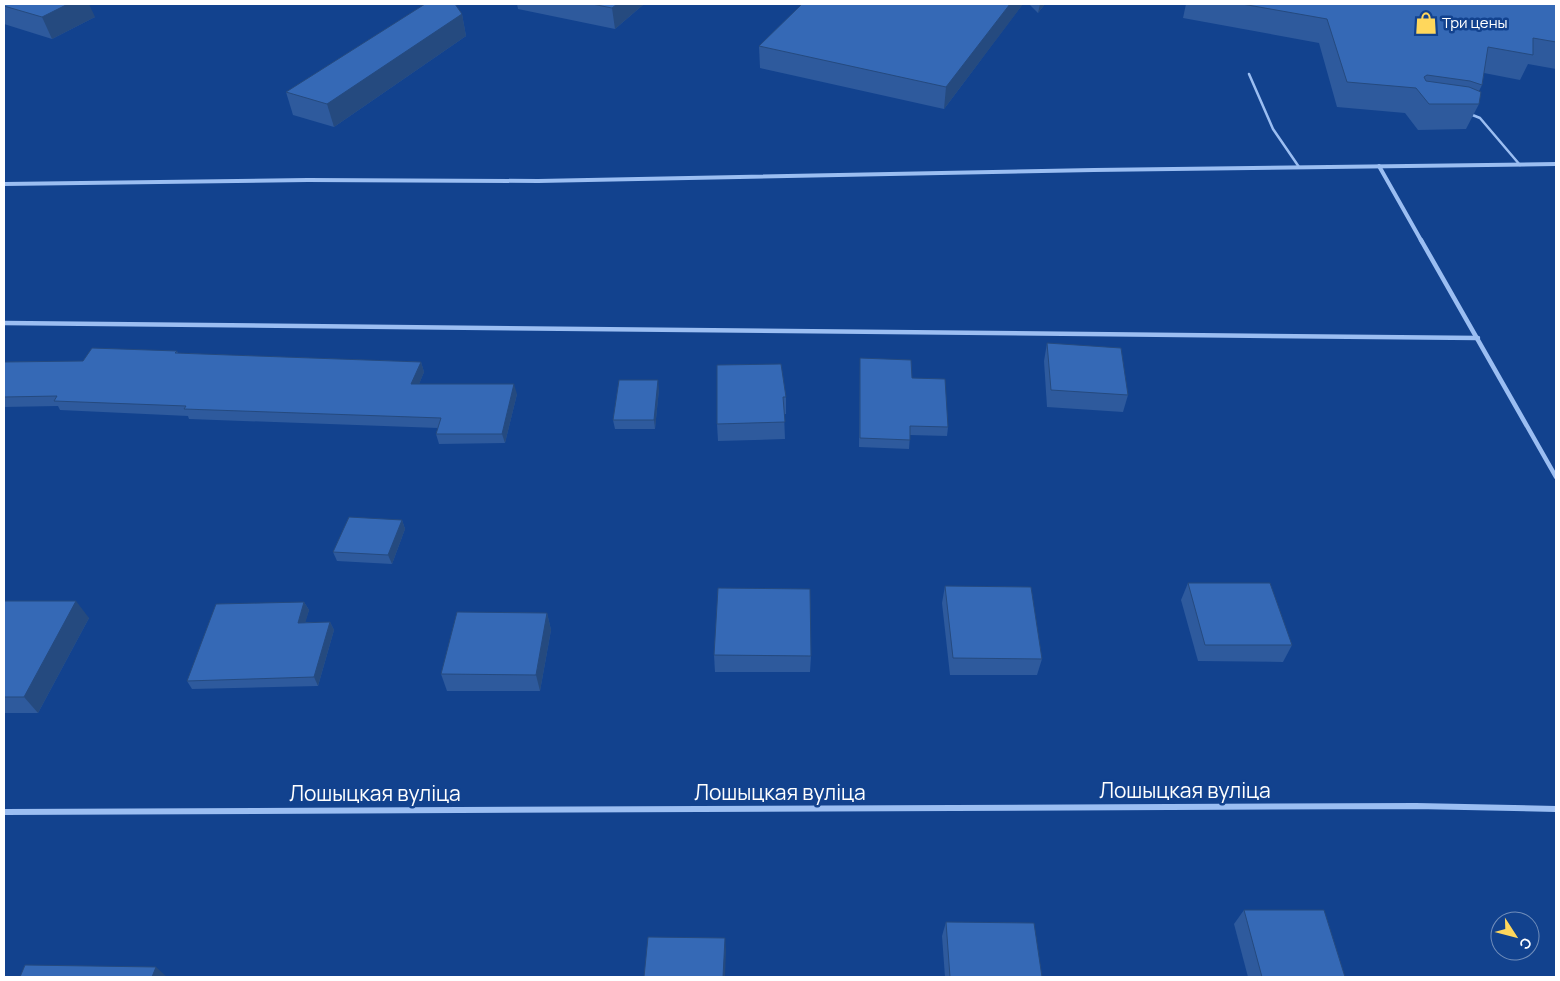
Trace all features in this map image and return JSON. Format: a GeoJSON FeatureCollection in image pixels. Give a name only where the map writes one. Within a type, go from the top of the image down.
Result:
{"type":"FeatureCollection","features":[{"type":"Feature","properties":{"kind":"street"},"geometry":{"type":"LineString","coordinates":[[4,184],[308,180],[538,181],[1556,164]]}},
{"type":"Feature","properties":{"kind":"street"},"geometry":{"type":"LineString","coordinates":[[1379,166],[1556,477]]}},
{"type":"Feature","properties":{"kind":"street"},"geometry":{"type":"LineString","coordinates":[[4,322],[1478,338]]}},
{"type":"Feature","properties":{"kind":"street","name":"Лошыцкая вуліца"},"geometry":{"type":"LineString","coordinates":[[4,812],[1396,806],[1556,809]]}},
{"type":"Feature","properties":{"kind":"lane"},"geometry":{"type":"LineString","coordinates":[[1249,74],[1273,129],[1299,167]]}},
{"type":"Feature","properties":{"kind":"lane"},"geometry":{"type":"LineString","coordinates":[[1465,112],[1480,118],[1520,165]]}},
{"type":"Feature","properties":{"kind":"building"},"geometry":{"type":"Polygon","coordinates":[[[4,4],[68,4],[42,17],[4,6],[4,4]]]}},
{"type":"Feature","properties":{"kind":"building"},"geometry":{"type":"Polygon","coordinates":[[[425,4],[455,4],[462,14],[327,104],[286,92],[425,4]]]}},
{"type":"Feature","properties":{"kind":"building"},"geometry":{"type":"Polygon","coordinates":[[[592,4],[617,4],[612,8],[592,4]]]}},
{"type":"Feature","properties":{"kind":"building"},"geometry":{"type":"Polygon","coordinates":[[[802,4],[1010,4],[946,87],[759,46],[802,4]]]}},
{"type":"Feature","properties":{"kind":"building"},"geometry":{"type":"Polygon","coordinates":[[[1242,4],[1556,4],[1556,42],[1533,38],[1533,55],[1488,47],[1482,85],[1470,81],[1427,75],[1424,77],[1426,81],[1469,87],[1481,92],[1479,104],[1429,104],[1416,88],[1347,82],[1327,19],[1242,4]]]}},
{"type":"Feature","properties":{"kind":"building"},"geometry":{"type":"Polygon","coordinates":[[[1047,343],[1121,348],[1128,395],[1051,390],[1047,343]]]}},
{"type":"Feature","properties":{"kind":"building"},"geometry":{"type":"Polygon","coordinates":[[[92,348],[421,362],[411,384],[514,384],[502,434],[436,434],[441,418],[184,409],[186,406],[54,401],[57,396],[4,397],[4,362],[83,361],[92,348]]]}},
{"type":"Feature","properties":{"kind":"building"},"geometry":{"type":"Polygon","coordinates":[[[860,358],[911,360],[912,378],[945,379],[948,427],[910,426],[910,440],[860,438],[860,358]]]}},
{"type":"Feature","properties":{"kind":"building"},"geometry":{"type":"Polygon","coordinates":[[[781,364],[786,397],[783,397],[785,422],[717,424],[717,365],[781,364]]]}},
{"type":"Feature","properties":{"kind":"building"},"geometry":{"type":"Polygon","coordinates":[[[619,380],[658,380],[654,420],[613,420],[619,380]]]}},
{"type":"Feature","properties":{"kind":"building"},"geometry":{"type":"Polygon","coordinates":[[[349,517],[402,520],[388,555],[333,552],[349,517]]]}},
{"type":"Feature","properties":{"kind":"building"},"geometry":{"type":"Polygon","coordinates":[[[1188,583],[1270,583],[1292,645],[1205,645],[1188,583]]]}},
{"type":"Feature","properties":{"kind":"building"},"geometry":{"type":"Polygon","coordinates":[[[945,586],[1031,587],[1042,659],[953,658],[945,586]]]}},
{"type":"Feature","properties":{"kind":"building"},"geometry":{"type":"Polygon","coordinates":[[[718,588],[810,589],[811,656],[714,655],[718,588]]]}},
{"type":"Feature","properties":{"kind":"building"},"geometry":{"type":"Polygon","coordinates":[[[4,601],[76,601],[24,697],[4,697],[4,601]]]}},
{"type":"Feature","properties":{"kind":"building"},"geometry":{"type":"Polygon","coordinates":[[[304,602],[298,623],[330,622],[314,677],[187,681],[216,604],[304,602]]]}},
{"type":"Feature","properties":{"kind":"building"},"geometry":{"type":"Polygon","coordinates":[[[457,612],[547,613],[536,675],[441,674],[457,612]]]}},
{"type":"Feature","properties":{"kind":"building"},"geometry":{"type":"Polygon","coordinates":[[[1244,910],[1324,910],[1345,977],[1262,977],[1244,910]]]}},
{"type":"Feature","properties":{"kind":"building"},"geometry":{"type":"Polygon","coordinates":[[[946,922],[1034,923],[1042,977],[950,977],[946,922]]]}},
{"type":"Feature","properties":{"kind":"building"},"geometry":{"type":"Polygon","coordinates":[[[648,937],[725,938],[723,977],[644,977],[648,937]]]}},
{"type":"Feature","properties":{"kind":"building"},"geometry":{"type":"Polygon","coordinates":[[[25,965],[156,967],[152,977],[20,977],[25,965]]]}},
{"type":"Feature","properties":{"kind":"place","name":"Три цены"},"geometry":{"type":"Point","coordinates":[1426,23]}}]}
